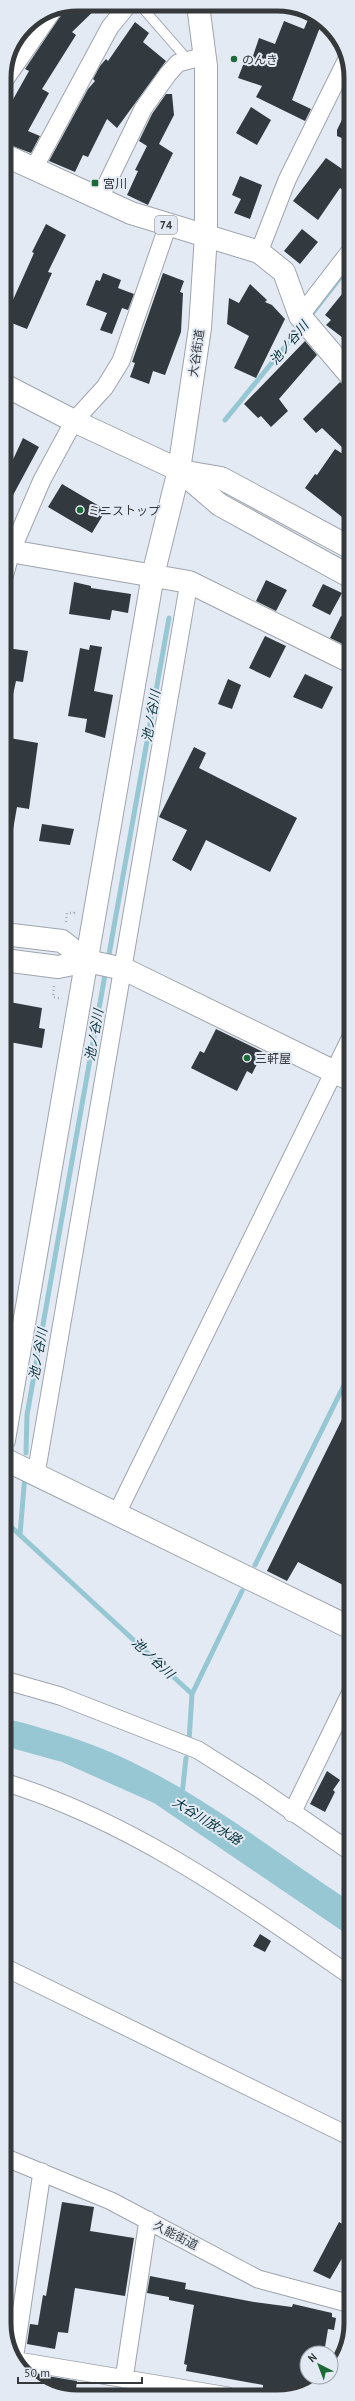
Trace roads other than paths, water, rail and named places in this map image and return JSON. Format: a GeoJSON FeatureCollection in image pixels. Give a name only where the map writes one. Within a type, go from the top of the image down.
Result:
{"type":"FeatureCollection","features":[{"type":"Feature","properties":{"kind":"main road","name":"大谷街道"},"geometry":{"type":"LineString","coordinates":[[11,1407],[105,965],[153,574],[179,470],[200,328],[206,235],[207,123],[196,57],[198,11]]}},
{"type":"Feature","properties":{"kind":"main road","name":"74"},"geometry":{"type":"LineString","coordinates":[[11,158],[131,214],[168,226],[206,235],[259,252],[284,272],[304,321],[344,365]]}},
{"type":"Feature","properties":{"kind":"main road"},"geometry":{"type":"LineString","coordinates":[[11,389],[74,421],[179,470],[221,478],[344,544]]}},
{"type":"Feature","properties":{"kind":"main road"},"geometry":{"type":"LineString","coordinates":[[179,470],[220,505],[344,573]]}},
{"type":"Feature","properties":{"kind":"main road"},"geometry":{"type":"LineString","coordinates":[[11,551],[153,574],[189,582],[344,659]]}},
{"type":"Feature","properties":{"kind":"main road"},"geometry":{"type":"LineString","coordinates":[[11,935],[62,941],[105,965],[342,1076]]}},
{"type":"Feature","properties":{"kind":"main road"},"geometry":{"type":"LineString","coordinates":[[11,961],[58,967],[105,965]]}},
{"type":"Feature","properties":{"kind":"main road"},"geometry":{"type":"LineString","coordinates":[[11,1462],[344,1625]]}},
{"type":"Feature","properties":{"kind":"street"},"geometry":{"type":"LineString","coordinates":[[34,168],[110,27],[123,11]]}},
{"type":"Feature","properties":{"kind":"street"},"geometry":{"type":"LineString","coordinates":[[12,70],[47,19]]}},
{"type":"Feature","properties":{"kind":"street"},"geometry":{"type":"LineString","coordinates":[[99,200],[143,109],[168,74],[178,63],[196,57]]}},
{"type":"Feature","properties":{"kind":"street"},"geometry":{"type":"LineString","coordinates":[[259,252],[287,180],[343,67]]}},
{"type":"Feature","properties":{"kind":"street"},"geometry":{"type":"LineString","coordinates":[[11,545],[42,480],[74,421],[105,386],[121,361],[168,226]]}},
{"type":"Feature","properties":{"kind":"street"},"geometry":{"type":"LineString","coordinates":[[304,321],[344,261]]}},
{"type":"Feature","properties":{"kind":"street"},"geometry":{"type":"LineString","coordinates":[[36,1474],[105,965],[189,582]]}},
{"type":"Feature","properties":{"kind":"street"},"geometry":{"type":"LineString","coordinates":[[117,1513],[342,1076]]}},
{"type":"Feature","properties":{"kind":"street"},"geometry":{"type":"LineString","coordinates":[[11,1682],[60,1696],[198,1750],[258,1788],[292,1813],[344,1847]]}},
{"type":"Feature","properties":{"kind":"street"},"geometry":{"type":"LineString","coordinates":[[292,1813],[344,1706]]}},
{"type":"Feature","properties":{"kind":"street"},"geometry":{"type":"LineString","coordinates":[[11,1784],[85,1811],[141,1839],[238,1898],[344,1971]]}},
{"type":"Feature","properties":{"kind":"street"},"geometry":{"type":"LineString","coordinates":[[11,1970],[344,2134]]}},
{"type":"Feature","properties":{"kind":"street","name":"久能街道"},"geometry":{"type":"LineString","coordinates":[[11,2160],[111,2201],[258,2279],[344,2302]]}},
{"type":"Feature","properties":{"kind":"street"},"geometry":{"type":"LineString","coordinates":[[16,2349],[42,2172]]}},
{"type":"Feature","properties":{"kind":"street"},"geometry":{"type":"LineString","coordinates":[[124,2379],[148,2220]]}},
{"type":"Feature","properties":{"kind":"street"},"geometry":{"type":"LineString","coordinates":[[24,2362],[191,2390]]}},
{"type":"Feature","properties":{"kind":"lane"},"geometry":{"type":"LineString","coordinates":[[146,11],[196,57]]}},
{"type":"Feature","properties":{"kind":"water","name":"大谷川放水路"},"geometry":{"type":"Polygon","coordinates":[[[11,1720],[29,1724],[96,1746],[135,1763],[173,1783],[209,1805],[344,1897],[344,1932],[154,1803],[62,1762],[11,1748],[11,1720]]]}},
{"type":"Feature","properties":{"kind":"waterway","name":"池ノ谷川"},"geometry":{"type":"LineString","coordinates":[[311,315],[344,273]]}},
{"type":"Feature","properties":{"kind":"waterway","name":"池ノ谷川"},"geometry":{"type":"LineString","coordinates":[[225,420],[302,326]]}},
{"type":"Feature","properties":{"kind":"waterway","name":"池ノ谷川"},"geometry":{"type":"LineString","coordinates":[[108,960],[169,618]]}},
{"type":"Feature","properties":{"kind":"waterway","name":"池ノ谷川"},"geometry":{"type":"LineString","coordinates":[[26,1453],[27,1415],[106,969]]}},
{"type":"Feature","properties":{"kind":"waterway"},"geometry":{"type":"LineString","coordinates":[[255,1565],[344,1385]]}},
{"type":"Feature","properties":{"kind":"waterway","name":"池ノ谷川"},"geometry":{"type":"LineString","coordinates":[[20,1535],[25,1474]]}},
{"type":"Feature","properties":{"kind":"waterway","name":"池ノ谷川"},"geometry":{"type":"LineString","coordinates":[[11,1527],[192,1694]]}},
{"type":"Feature","properties":{"kind":"waterway"},"geometry":{"type":"LineString","coordinates":[[189,1741],[192,1694],[242,1591]]}},
{"type":"Feature","properties":{"kind":"waterway","name":"池ノ谷川"},"geometry":{"type":"LineString","coordinates":[[182,1795],[186,1758]]}},
{"type":"Feature","properties":{"kind":"place","name":"のんき"},"geometry":{"type":"Point","coordinates":[234,59]}},
{"type":"Feature","properties":{"kind":"place","name":"宮川"},"geometry":{"type":"Point","coordinates":[95,183]}},
{"type":"Feature","properties":{"kind":"place","name":"ミニストップ"},"geometry":{"type":"Point","coordinates":[80,510]}},
{"type":"Feature","properties":{"kind":"place","name":"三軒屋"},"geometry":{"type":"Point","coordinates":[247,1058]}}]}
